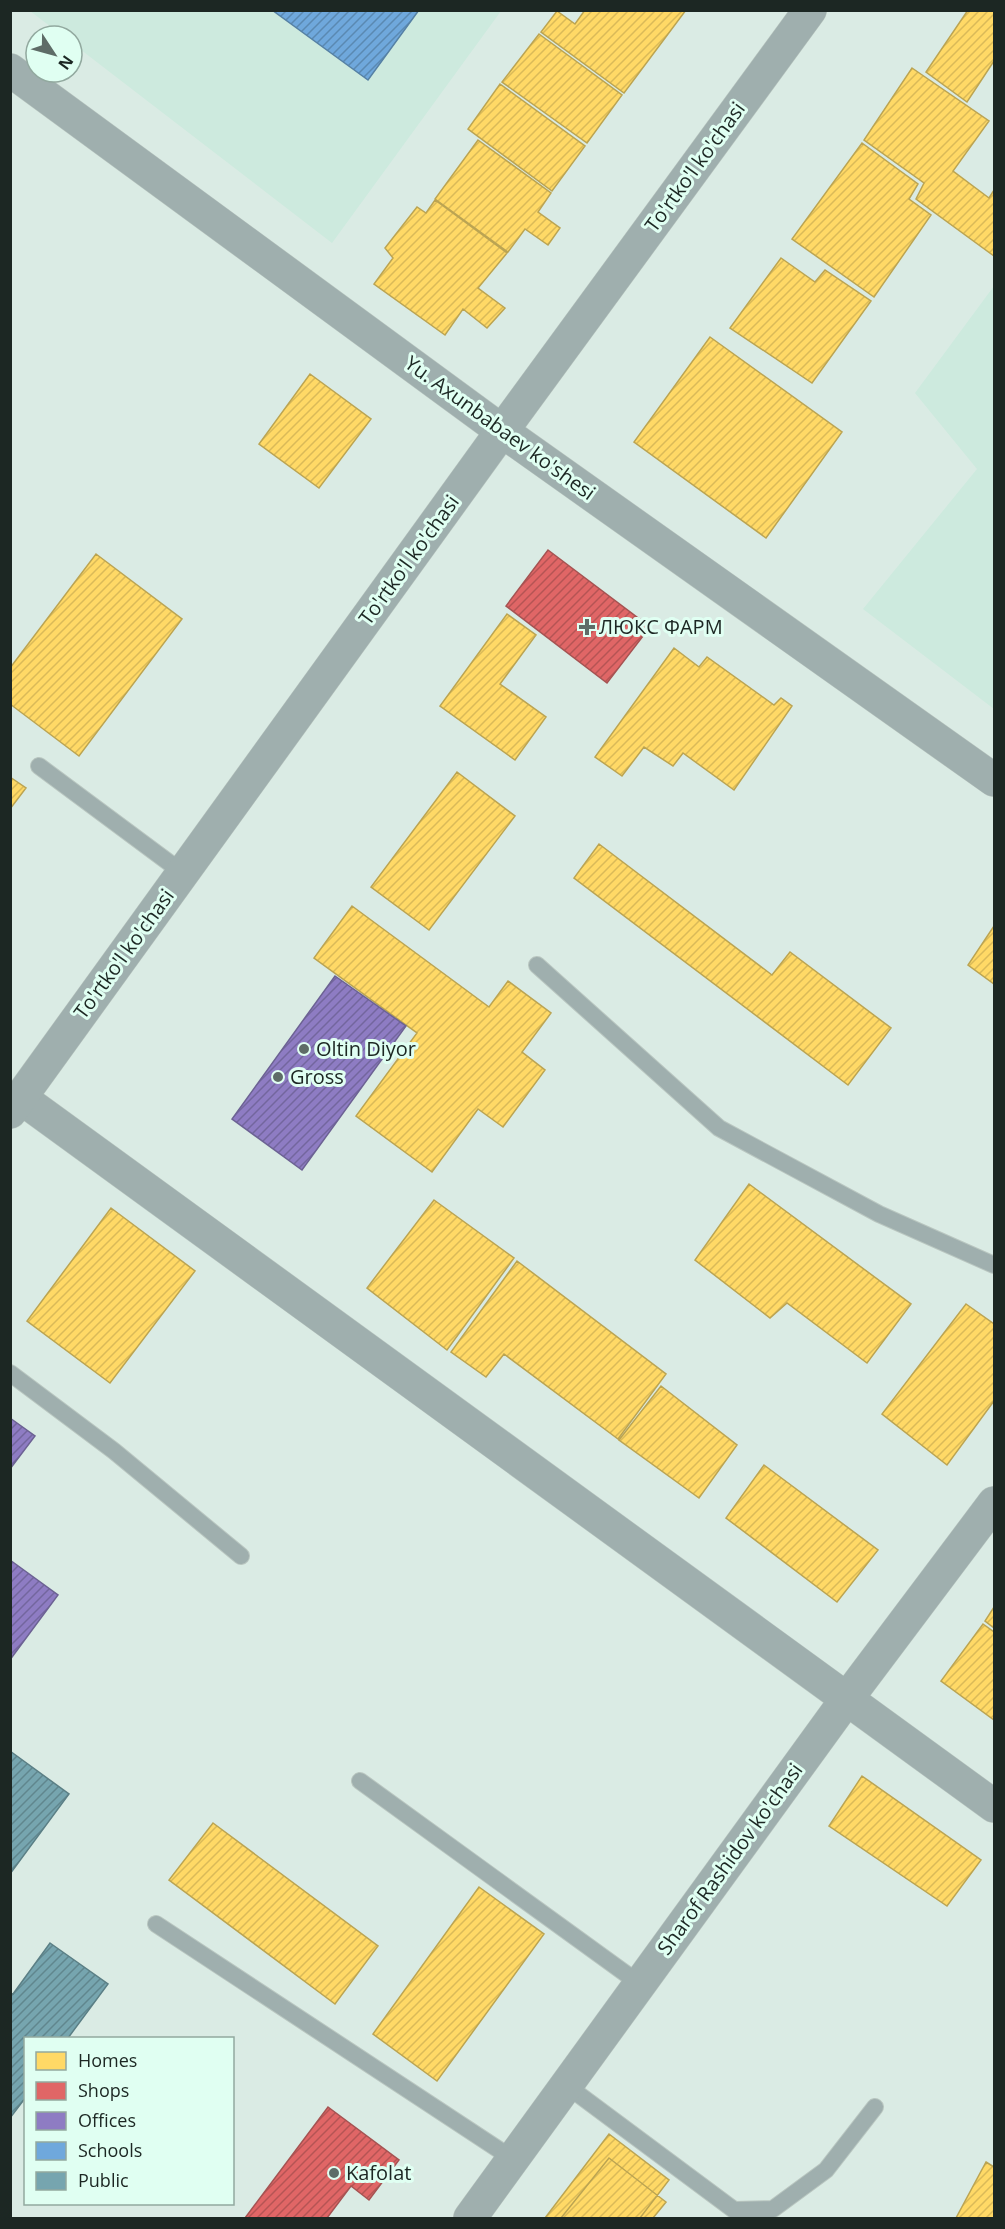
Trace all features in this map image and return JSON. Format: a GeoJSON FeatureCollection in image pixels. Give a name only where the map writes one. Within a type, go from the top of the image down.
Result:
{"type":"FeatureCollection","features":[{"type":"Feature","properties":{"kind":"street","name":"To'rtko'l ko'chasi"},"geometry":{"type":"LineString","coordinates":[[16,1105],[502,431],[810,10]]}},
{"type":"Feature","properties":{"kind":"street","name":"Yu. Axunbabaev ko'shesi"},"geometry":{"type":"LineString","coordinates":[[10,70],[502,431],[994,780]]}},
{"type":"Feature","properties":{"kind":"street"},"geometry":{"type":"LineString","coordinates":[[16,1105],[994,1806]]}},
{"type":"Feature","properties":{"kind":"street","name":"Sharof Rashidov ko'chasi"},"geometry":{"type":"LineString","coordinates":[[470,2218],[846,1700],[994,1503]]}},
{"type":"Feature","properties":{"kind":"lane"},"geometry":{"type":"LineString","coordinates":[[39,766],[183,873]]}},
{"type":"Feature","properties":{"kind":"lane"},"geometry":{"type":"LineString","coordinates":[[537,965],[719,1128],[879,1214],[994,1265]]}},
{"type":"Feature","properties":{"kind":"lane"},"geometry":{"type":"LineString","coordinates":[[10,1373],[114,1451],[241,1556]]}},
{"type":"Feature","properties":{"kind":"lane"},"geometry":{"type":"LineString","coordinates":[[360,1781],[640,1984]]}},
{"type":"Feature","properties":{"kind":"lane"},"geometry":{"type":"LineString","coordinates":[[156,1924],[513,2159]]}},
{"type":"Feature","properties":{"kind":"lane"},"geometry":{"type":"LineString","coordinates":[[566,2085],[734,2210],[773,2209],[791,2196],[826,2170],[875,2107]]}},
{"type":"Feature","properties":{"kind":"shaded area"},"geometry":{"type":"Polygon","coordinates":[[[30,11],[501,11],[332,243],[84,52],[84,24],[47,24],[30,11]]]}},
{"type":"Feature","properties":{"kind":"shaded area"},"geometry":{"type":"Polygon","coordinates":[[[994,286],[994,709],[863,609],[977,469],[915,393],[994,286]]]}},
{"type":"Feature","properties":{"kind":"building: Homes"},"geometry":{"type":"Polygon","coordinates":[[[585,10],[686,10],[624,93],[541,32],[557,11],[575,24],[585,10]]]}},
{"type":"Feature","properties":{"kind":"building: Homes"},"geometry":{"type":"Polygon","coordinates":[[[968,10],[994,10],[994,61],[967,102],[926,72],[968,10]]]}},
{"type":"Feature","properties":{"kind":"building: Homes"},"geometry":{"type":"Polygon","coordinates":[[[539,34],[622,95],[587,143],[502,82],[539,34]]]}},
{"type":"Feature","properties":{"kind":"building: Homes"},"geometry":{"type":"Polygon","coordinates":[[[912,68],[989,121],[953,171],[989,198],[994,190],[994,256],[916,199],[924,183],[864,140],[912,68]]]}},
{"type":"Feature","properties":{"kind":"building: Homes"},"geometry":{"type":"Polygon","coordinates":[[[500,84],[585,146],[552,191],[468,129],[500,84]]]}},
{"type":"Feature","properties":{"kind":"building: Homes"},"geometry":{"type":"Polygon","coordinates":[[[478,140],[551,193],[538,212],[560,228],[548,245],[525,229],[508,252],[435,199],[478,140]]]}},
{"type":"Feature","properties":{"kind":"building: Homes"},"geometry":{"type":"Polygon","coordinates":[[[862,143],[918,184],[909,199],[931,215],[874,297],[792,239],[862,143]]]}},
{"type":"Feature","properties":{"kind":"building: Homes"},"geometry":{"type":"Polygon","coordinates":[[[435,200],[507,253],[478,288],[505,308],[487,328],[463,309],[445,335],[374,284],[393,258],[385,248],[417,207],[426,213],[435,200]]]}},
{"type":"Feature","properties":{"kind":"building: Homes"},"geometry":{"type":"Polygon","coordinates":[[[781,258],[815,282],[825,270],[871,301],[812,383],[730,328],[781,258]]]}},
{"type":"Feature","properties":{"kind":"building: Homes"},"geometry":{"type":"Polygon","coordinates":[[[710,337],[842,432],[766,538],[634,442],[710,337]]]}},
{"type":"Feature","properties":{"kind":"building: Homes"},"geometry":{"type":"Polygon","coordinates":[[[310,374],[371,419],[319,488],[259,444],[310,374]]]}},
{"type":"Feature","properties":{"kind":"building: Homes"},"geometry":{"type":"Polygon","coordinates":[[[96,554],[182,619],[79,756],[10,704],[10,668],[96,554]]]}},
{"type":"Feature","properties":{"kind":"building: Homes"},"geometry":{"type":"Polygon","coordinates":[[[507,614],[536,635],[500,684],[546,717],[515,760],[440,706],[507,614]]]}},
{"type":"Feature","properties":{"kind":"building: Homes"},"geometry":{"type":"Polygon","coordinates":[[[674,648],[699,667],[707,657],[774,705],[781,698],[792,706],[734,790],[683,753],[673,766],[644,747],[622,776],[595,757],[674,648]]]}},
{"type":"Feature","properties":{"kind":"building: Homes"},"geometry":{"type":"Polygon","coordinates":[[[457,772],[515,816],[429,930],[371,887],[457,772]]]}},
{"type":"Feature","properties":{"kind":"building: Homes"},"geometry":{"type":"Polygon","coordinates":[[[10,777],[26,788],[10,809],[10,777]]]}},
{"type":"Feature","properties":{"kind":"building: Homes"},"geometry":{"type":"Polygon","coordinates":[[[599,844],[772,975],[790,952],[891,1028],[848,1085],[574,878],[599,844]]]}},
{"type":"Feature","properties":{"kind":"building: Homes"},"geometry":{"type":"Polygon","coordinates":[[[352,906],[489,1007],[508,981],[551,1013],[522,1052],[545,1070],[503,1127],[478,1109],[432,1172],[356,1116],[417,1033],[314,958],[352,906]]]}},
{"type":"Feature","properties":{"kind":"building: Homes"},"geometry":{"type":"Polygon","coordinates":[[[994,926],[994,984],[968,965],[994,926]]]}},
{"type":"Feature","properties":{"kind":"building: Homes"},"geometry":{"type":"Polygon","coordinates":[[[749,1184],[911,1304],[867,1363],[787,1303],[770,1318],[695,1260],[749,1184]]]}},
{"type":"Feature","properties":{"kind":"building: Homes"},"geometry":{"type":"Polygon","coordinates":[[[434,1200],[514,1258],[447,1350],[367,1288],[434,1200]]]}},
{"type":"Feature","properties":{"kind":"building: Homes"},"geometry":{"type":"Polygon","coordinates":[[[111,1208],[195,1271],[110,1383],[27,1321],[111,1208]]]}},
{"type":"Feature","properties":{"kind":"building: Homes"},"geometry":{"type":"Polygon","coordinates":[[[517,1261],[666,1374],[618,1439],[504,1354],[486,1377],[451,1352],[517,1261]]]}},
{"type":"Feature","properties":{"kind":"building: Homes"},"geometry":{"type":"Polygon","coordinates":[[[966,1304],[994,1324],[994,1401],[947,1465],[882,1414],[966,1304]]]}},
{"type":"Feature","properties":{"kind":"building: Homes"},"geometry":{"type":"Polygon","coordinates":[[[661,1386],[737,1445],[699,1498],[619,1440],[661,1386]]]}},
{"type":"Feature","properties":{"kind":"building: Homes"},"geometry":{"type":"Polygon","coordinates":[[[764,1465],[878,1550],[837,1602],[726,1518],[764,1465]]]}},
{"type":"Feature","properties":{"kind":"building: Homes"},"geometry":{"type":"Polygon","coordinates":[[[994,1607],[994,1628],[985,1621],[994,1607]]]}},
{"type":"Feature","properties":{"kind":"building: Homes"},"geometry":{"type":"Polygon","coordinates":[[[983,1624],[994,1632],[994,1720],[941,1681],[983,1624]]]}},
{"type":"Feature","properties":{"kind":"building: Homes"},"geometry":{"type":"Polygon","coordinates":[[[862,1776],[981,1860],[947,1906],[829,1826],[862,1776]]]}},
{"type":"Feature","properties":{"kind":"building: Homes"},"geometry":{"type":"Polygon","coordinates":[[[213,1823],[378,1946],[335,2004],[169,1880],[213,1823]]]}},
{"type":"Feature","properties":{"kind":"building: Homes"},"geometry":{"type":"Polygon","coordinates":[[[479,1887],[544,1934],[437,2081],[373,2034],[479,1887]]]}},
{"type":"Feature","properties":{"kind":"building: Homes"},"geometry":{"type":"Polygon","coordinates":[[[609,2134],[669,2180],[640,2218],[545,2218],[609,2134]]]}},
{"type":"Feature","properties":{"kind":"building: Homes"},"geometry":{"type":"Polygon","coordinates":[[[609,2158],[666,2202],[653,2218],[561,2218],[609,2158]]]}},
{"type":"Feature","properties":{"kind":"building: Homes"},"geometry":{"type":"Polygon","coordinates":[[[986,2162],[994,2167],[994,2218],[956,2218],[986,2162]]]}},
{"type":"Feature","properties":{"kind":"building: Shops"},"geometry":{"type":"Polygon","coordinates":[[[548,550],[650,627],[607,683],[506,606],[548,550]]]}},
{"type":"Feature","properties":{"kind":"building: Shops","name":"Kafolat"},"geometry":{"type":"Polygon","coordinates":[[[328,2107],[399,2160],[369,2200],[351,2186],[327,2218],[245,2218],[328,2107]]]}},
{"type":"Feature","properties":{"kind":"building: Offices"},"geometry":{"type":"Polygon","coordinates":[[[335,976],[406,1026],[302,1170],[232,1119],[335,976]]]}},
{"type":"Feature","properties":{"kind":"building: Offices"},"geometry":{"type":"Polygon","coordinates":[[[10,1418],[35,1436],[10,1469],[10,1418]]]}},
{"type":"Feature","properties":{"kind":"building: Offices"},"geometry":{"type":"Polygon","coordinates":[[[10,1560],[58,1595],[12,1657],[10,1655],[10,1560]]]}},
{"type":"Feature","properties":{"kind":"building: Schools"},"geometry":{"type":"Polygon","coordinates":[[[272,10],[419,10],[368,80],[272,10]]]}},
{"type":"Feature","properties":{"kind":"building: Public"},"geometry":{"type":"Polygon","coordinates":[[[10,1751],[69,1794],[10,1874],[10,1751]]]}},
{"type":"Feature","properties":{"kind":"building: Public"},"geometry":{"type":"Polygon","coordinates":[[[50,1943],[108,1984],[69,2037],[24,2037],[24,2100],[10,2118],[10,1993],[13,1994],[50,1943]]]}},
{"type":"Feature","properties":{"kind":"place","name":"ЛЮКС ФАРМ"},"geometry":{"type":"Point","coordinates":[587,627]}},
{"type":"Feature","properties":{"kind":"place","name":"Oltin Diyor"},"geometry":{"type":"Point","coordinates":[304,1049]}},
{"type":"Feature","properties":{"kind":"place","name":"Gross"},"geometry":{"type":"Point","coordinates":[278,1077]}},
{"type":"Feature","properties":{"kind":"place","name":"Kafolat"},"geometry":{"type":"Point","coordinates":[334,2173]}}]}
